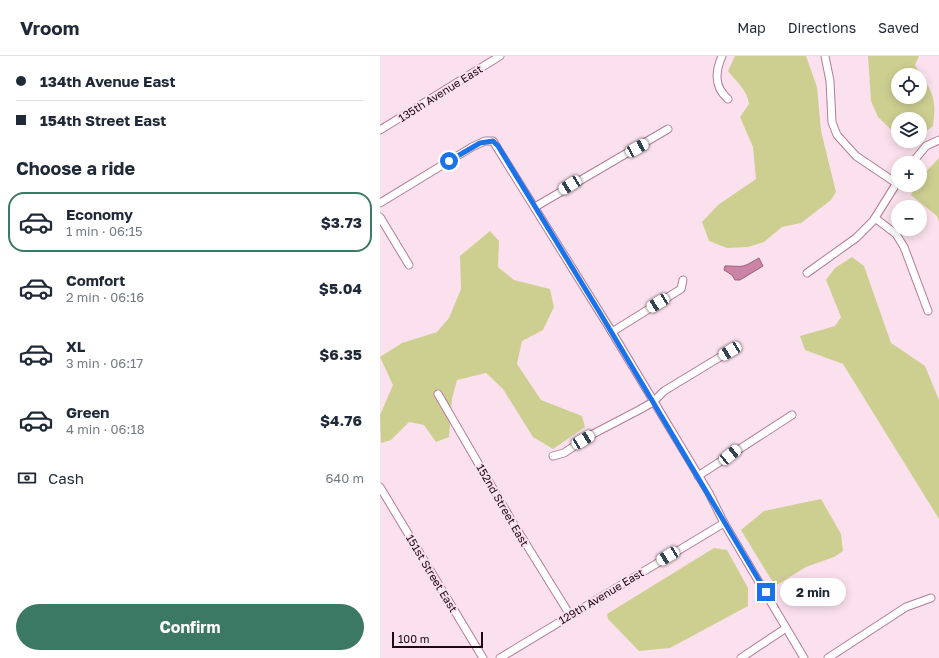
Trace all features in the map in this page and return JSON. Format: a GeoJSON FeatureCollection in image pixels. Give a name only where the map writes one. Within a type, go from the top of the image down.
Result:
{"type":"FeatureCollection","features":[{"type":"Feature","properties":{"kind":"street","name":"135th Avenue East"},"geometry":{"type":"LineString","coordinates":[[380,130],[500,56]]}},
{"type":"Feature","properties":{"kind":"street"},"geometry":{"type":"LineString","coordinates":[[722,56],[717,68],[717,81],[722,94],[728,99]]}},
{"type":"Feature","properties":{"kind":"street"},"geometry":{"type":"LineString","coordinates":[[825,56],[830,81],[832,122],[837,135],[856,156],[891,178]]}},
{"type":"Feature","properties":{"kind":"street"},"geometry":{"type":"LineString","coordinates":[[535,207],[668,128]]}},
{"type":"Feature","properties":{"kind":"street"},"geometry":{"type":"LineString","coordinates":[[918,156],[926,146],[939,140]]}},
{"type":"Feature","properties":{"kind":"street"},"geometry":{"type":"LineString","coordinates":[[380,203],[472,147],[485,141],[493,141],[612,332],[804,658]]}},
{"type":"Feature","properties":{"kind":"street"},"geometry":{"type":"LineString","coordinates":[[807,273],[856,238],[875,218],[891,192]]}},
{"type":"Feature","properties":{"kind":"street"},"geometry":{"type":"LineString","coordinates":[[380,217],[409,265]]}},
{"type":"Feature","properties":{"kind":"street"},"geometry":{"type":"LineString","coordinates":[[875,218],[896,234],[904,247],[928,311]]}},
{"type":"Feature","properties":{"kind":"street"},"geometry":{"type":"LineString","coordinates":[[612,332],[681,289],[683,280]]}},
{"type":"Feature","properties":{"kind":"street"},"geometry":{"type":"LineString","coordinates":[[553,456],[564,453],[591,434],[653,402],[664,391],[730,351]]}},
{"type":"Feature","properties":{"kind":"street","name":"152nd Street East"},"geometry":{"type":"LineString","coordinates":[[438,394],[512,523],[570,615]]}},
{"type":"Feature","properties":{"kind":"street"},"geometry":{"type":"LineString","coordinates":[[698,476],[792,415]]}},
{"type":"Feature","properties":{"kind":"street","name":"151st Street East"},"geometry":{"type":"LineString","coordinates":[[380,488],[483,658]]}},
{"type":"Feature","properties":{"kind":"street","name":"129th Avenue East"},"geometry":{"type":"LineString","coordinates":[[500,658],[724,523]]}},
{"type":"Feature","properties":{"kind":"street"},"geometry":{"type":"LineString","coordinates":[[828,658],[906,607],[932,598]]}},
{"type":"Feature","properties":{"kind":"street"},"geometry":{"type":"LineString","coordinates":[[741,658],[786,628]]}},
{"type":"Feature","properties":{"kind":"green space"},"geometry":{"type":"Polygon","coordinates":[[[735,56],[806,56],[817,87],[821,131],[836,192],[831,200],[801,223],[782,227],[764,242],[748,247],[727,248],[709,241],[702,222],[718,205],[756,179],[753,147],[740,117],[749,104],[748,99],[744,90],[728,71],[735,56]]]}},
{"type":"Feature","properties":{"kind":"green space"},"geometry":{"type":"Polygon","coordinates":[[[868,56],[919,56],[915,65],[917,68],[891,68],[891,104],[927,104],[927,84],[932,93],[934,107],[933,126],[927,131],[927,112],[891,112],[891,129],[878,117],[871,101],[868,56]]]}},
{"type":"Feature","properties":{"kind":"green space"},"geometry":{"type":"Polygon","coordinates":[[[939,158],[939,222],[937,216],[927,208],[927,200],[917,200],[911,195],[912,192],[927,192],[927,171],[939,158]]]}},
{"type":"Feature","properties":{"kind":"green space"},"geometry":{"type":"Polygon","coordinates":[[[490,231],[499,241],[498,267],[514,280],[550,289],[554,307],[543,330],[522,341],[517,364],[541,400],[582,416],[585,427],[553,449],[533,437],[503,389],[486,373],[457,380],[452,399],[449,437],[436,442],[424,425],[409,422],[391,440],[381,443],[380,415],[393,385],[380,357],[402,343],[437,332],[449,318],[461,289],[460,256],[490,231]]]}},
{"type":"Feature","properties":{"kind":"green space"},"geometry":{"type":"Polygon","coordinates":[[[852,257],[864,266],[891,343],[925,366],[939,400],[939,519],[843,364],[805,350],[800,336],[835,326],[841,317],[826,280],[835,268],[852,257]]]}},
{"type":"Feature","properties":{"kind":"green space"},"geometry":{"type":"Polygon","coordinates":[[[821,499],[841,534],[843,551],[834,557],[806,567],[775,586],[741,530],[764,511],[821,499]]]}},
{"type":"Feature","properties":{"kind":"green space"},"geometry":{"type":"Polygon","coordinates":[[[714,548],[727,550],[748,588],[748,606],[670,648],[639,651],[608,619],[607,614],[714,548]]]}},
{"type":"Feature","properties":{"kind":"shaded area"},"geometry":{"type":"Polygon","coordinates":[[[759,258],[763,266],[740,280],[735,280],[732,275],[724,270],[725,266],[742,266],[759,258]]]}},
{"type":"Feature","properties":{"kind":"route"},"geometry":{"type":"LineString","coordinates":[[449,161],[472,147],[488,140],[493,141],[498,146],[709,493],[725,525],[766,592]]}}]}
